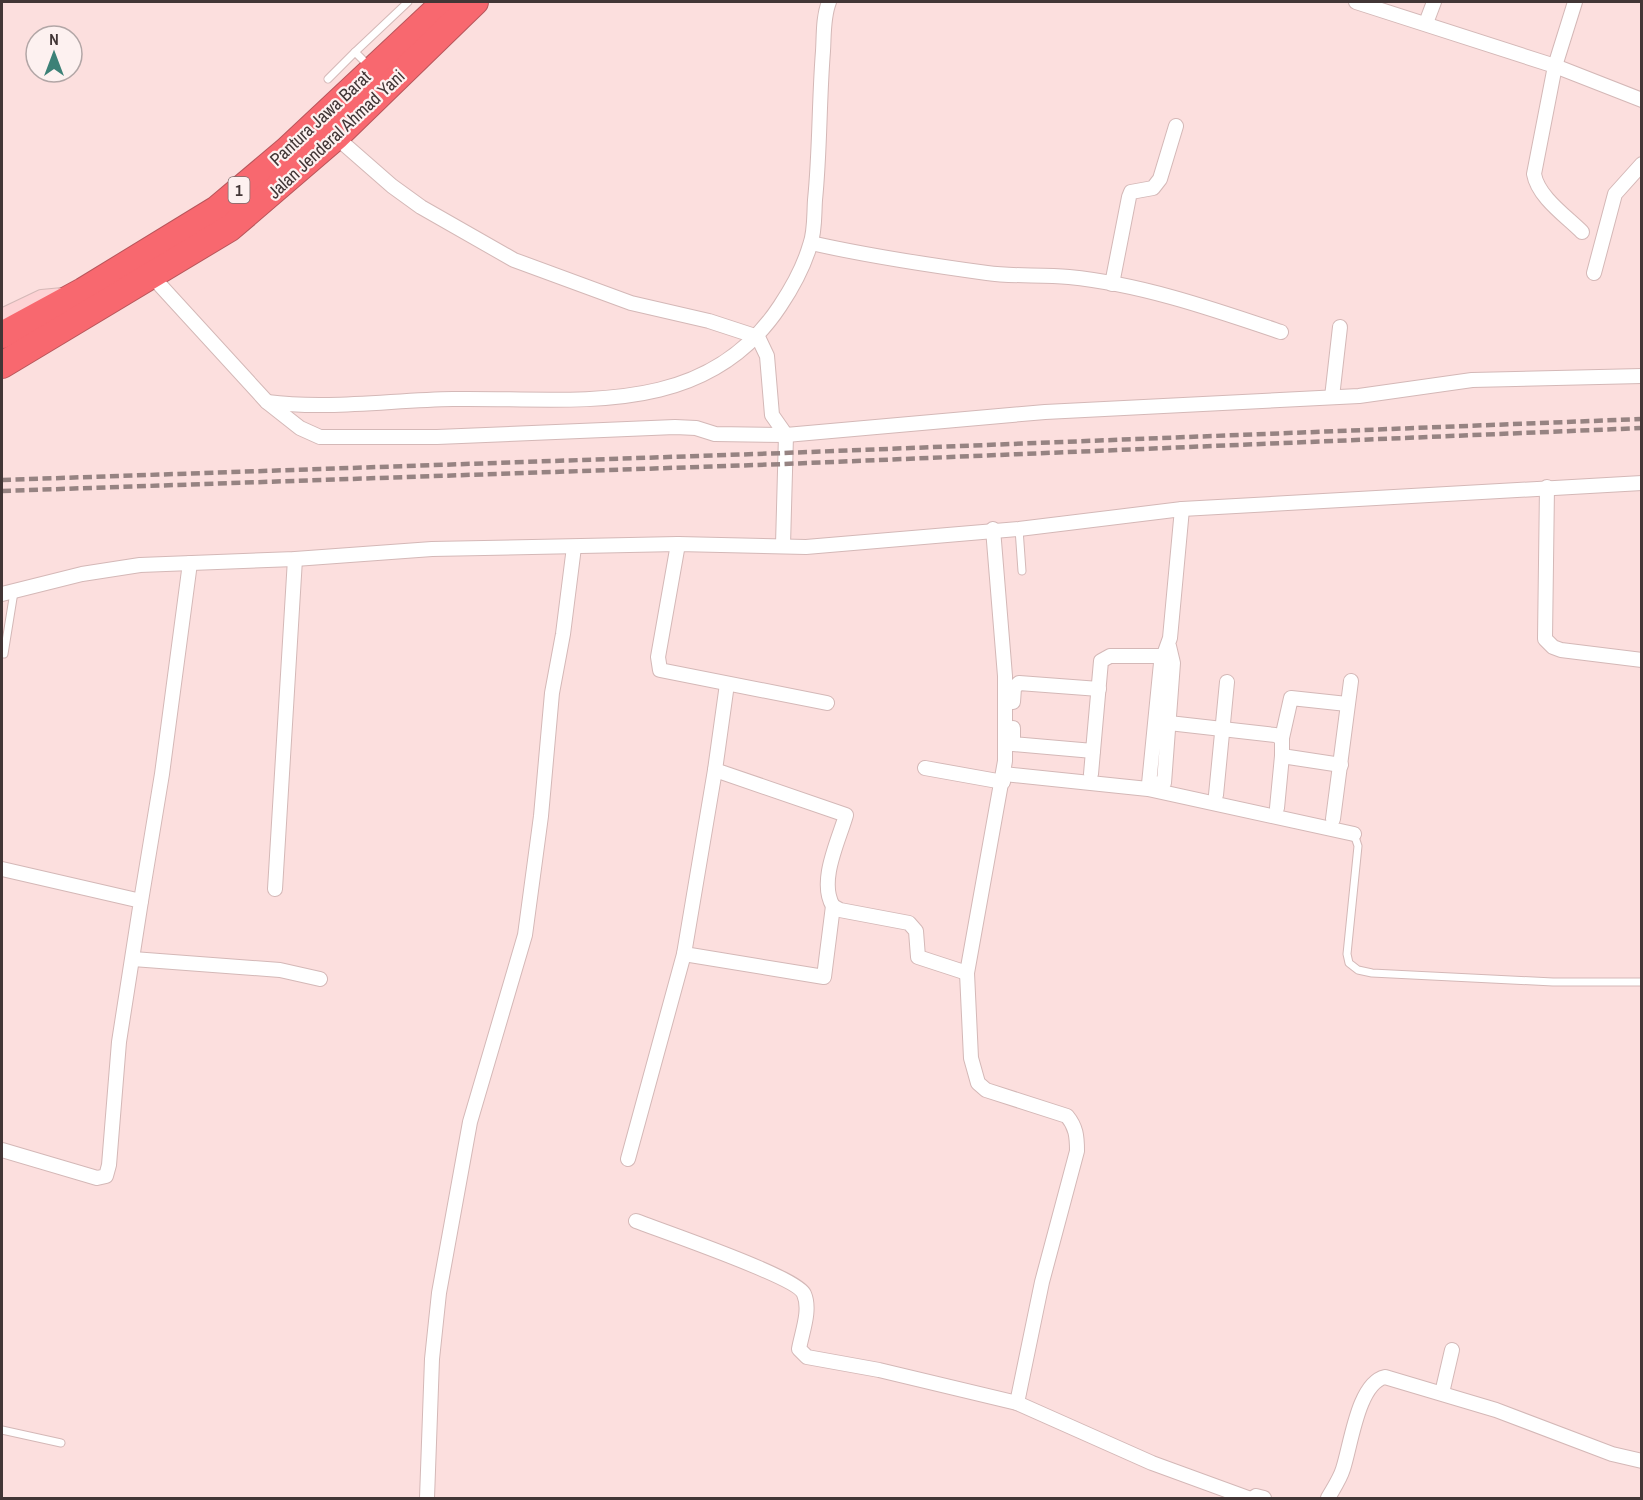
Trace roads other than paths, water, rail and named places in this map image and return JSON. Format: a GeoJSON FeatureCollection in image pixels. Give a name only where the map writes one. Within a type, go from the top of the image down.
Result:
{"type":"FeatureCollection","features":[{"type":"Feature","properties":{"kind":"highway","name":"Jalan Jenderal Ahmad Yani"},"geometry":{"type":"LineString","coordinates":[[145,268],[230,228],[336,136],[475,2]]}},
{"type":"Feature","properties":{"kind":"highway","name":"Pantura Jawa Barat"},"geometry":{"type":"LineString","coordinates":[[2,336],[83,300],[145,268],[287,150],[441,3]]}},
{"type":"Feature","properties":{"kind":"highway","name":"1"},"geometry":{"type":"LineString","coordinates":[[2,364],[83,300]]}},
{"type":"Feature","properties":{"kind":"street"},"geometry":{"type":"LineString","coordinates":[[267,402],[298,406],[398,400],[582,400],[624,396],[666,388],[699,378],[730,361],[758,337],[786,296],[811,243],[819,157],[823,57],[829,2]]}},
{"type":"Feature","properties":{"kind":"street"},"geometry":{"type":"LineString","coordinates":[[1356,2],[1555,66],[1641,100]]}},
{"type":"Feature","properties":{"kind":"street"},"geometry":{"type":"LineString","coordinates":[[1426,23],[1434,2]]}},
{"type":"Feature","properties":{"kind":"street"},"geometry":{"type":"LineString","coordinates":[[1575,2],[1555,66],[1534,174],[1536,184],[1543,193],[1582,232]]}},
{"type":"Feature","properties":{"kind":"street"},"geometry":{"type":"LineString","coordinates":[[1112,284],[1131,192],[1153,188],[1160,179],[1176,126]]}},
{"type":"Feature","properties":{"kind":"street"},"geometry":{"type":"LineString","coordinates":[[336,136],[392,186],[421,207],[514,260],[631,303],[709,321],[758,337],[767,356],[772,415],[786,435],[783,545]]}},
{"type":"Feature","properties":{"kind":"street"},"geometry":{"type":"LineString","coordinates":[[1594,273],[1615,194],[1641,164]]}},
{"type":"Feature","properties":{"kind":"street"},"geometry":{"type":"LineString","coordinates":[[811,243],[878,257],[988,273],[1069,277],[1112,284],[1206,307],[1281,332]]}},
{"type":"Feature","properties":{"kind":"street"},"geometry":{"type":"LineString","coordinates":[[145,268],[267,402],[300,428],[320,437],[437,437],[675,427],[696,428],[715,434],[786,435],[1045,412],[1332,397],[1509,377],[1641,376]]}},
{"type":"Feature","properties":{"kind":"street"},"geometry":{"type":"LineString","coordinates":[[2,319],[42,300],[83,300]]}},
{"type":"Feature","properties":{"kind":"street"},"geometry":{"type":"LineString","coordinates":[[1332,397],[1340,327]]}},
{"type":"Feature","properties":{"kind":"street"},"geometry":{"type":"LineString","coordinates":[[8,593],[82,574],[140,565],[295,559],[432,549],[678,544],[806,547],[993,529],[1019,529],[1182,509],[1641,483]]}},
{"type":"Feature","properties":{"kind":"street"},"geometry":{"type":"LineString","coordinates":[[1547,487],[1545,639],[1561,650],[1641,660]]}},
{"type":"Feature","properties":{"kind":"street"},"geometry":{"type":"LineString","coordinates":[[1182,509],[1163,724],[1275,735],[1282,738]]}},
{"type":"Feature","properties":{"kind":"street"},"geometry":{"type":"LineString","coordinates":[[993,529],[1005,676],[1003,778],[967,973],[971,1058],[978,1083],[986,1090],[1066,1116],[1074,1125],[1077,1135],[1077,1150],[1042,1282],[1017,1403]]}},
{"type":"Feature","properties":{"kind":"street"},"geometry":{"type":"LineString","coordinates":[[678,544],[658,657],[660,670],[827,703]]}},
{"type":"Feature","properties":{"kind":"street"},"geometry":{"type":"LineString","coordinates":[[427,1498],[432,1359],[443,1263],[470,1122],[525,935],[539,836],[552,693],[563,634],[574,547]]}},
{"type":"Feature","properties":{"kind":"street"},"geometry":{"type":"LineString","coordinates":[[275,889],[295,559]]}},
{"type":"Feature","properties":{"kind":"street"},"geometry":{"type":"LineString","coordinates":[[2,1150],[97,1178],[106,1176],[115,1110],[119,1042],[162,774],[190,563]]}},
{"type":"Feature","properties":{"kind":"street"},"geometry":{"type":"LineString","coordinates":[[1091,774],[1100,665],[1104,659],[1110,657],[1168,653]]}},
{"type":"Feature","properties":{"kind":"street"},"geometry":{"type":"LineString","coordinates":[[1333,819],[1351,681]]}},
{"type":"Feature","properties":{"kind":"street"},"geometry":{"type":"LineString","coordinates":[[1216,795],[1227,682]]}},
{"type":"Feature","properties":{"kind":"street"},"geometry":{"type":"LineString","coordinates":[[1093,751],[1013,744],[1014,688],[1019,683],[1099,689]]}},
{"type":"Feature","properties":{"kind":"street"},"geometry":{"type":"LineString","coordinates":[[628,1159],[684,954],[727,684]]}},
{"type":"Feature","properties":{"kind":"street"},"geometry":{"type":"LineString","coordinates":[[1277,808],[1282,738],[1291,698],[1347,704]]}},
{"type":"Feature","properties":{"kind":"street"},"geometry":{"type":"LineString","coordinates":[[1282,756],[1341,765]]}},
{"type":"Feature","properties":{"kind":"street"},"geometry":{"type":"LineString","coordinates":[[925,768],[1003,778],[1148,789],[1354,834]]}},
{"type":"Feature","properties":{"kind":"street"},"geometry":{"type":"LineString","coordinates":[[684,954],[824,977],[832,906],[828,884],[831,862],[846,815],[715,770]]}},
{"type":"Feature","properties":{"kind":"street"},"geometry":{"type":"LineString","coordinates":[[2,869],[141,901]]}},
{"type":"Feature","properties":{"kind":"street"},"geometry":{"type":"LineString","coordinates":[[832,906],[840,910],[909,923],[916,931],[918,957],[967,973]]}},
{"type":"Feature","properties":{"kind":"street"},"geometry":{"type":"LineString","coordinates":[[134,959],[271,969],[320,979]]}},
{"type":"Feature","properties":{"kind":"street"},"geometry":{"type":"LineString","coordinates":[[636,1221],[777,1276],[803,1291],[807,1302],[800,1349],[807,1357],[879,1370],[1017,1403],[1152,1463],[1248,1498]]}},
{"type":"Feature","properties":{"kind":"street"},"geometry":{"type":"LineString","coordinates":[[1442,1393],[1452,1350]]}},
{"type":"Feature","properties":{"kind":"street"},"geometry":{"type":"LineString","coordinates":[[1328,1498],[1343,1472],[1364,1396],[1378,1379],[1398,1379],[1496,1410],[1612,1454],[1641,1461]]}},
{"type":"Feature","properties":{"kind":"street"},"geometry":{"type":"LineString","coordinates":[[1253,1498],[1256,1496],[1264,1498]]}},
{"type":"Feature","properties":{"kind":"lane"},"geometry":{"type":"LineString","coordinates":[[328,79],[408,2]]}},
{"type":"Feature","properties":{"kind":"lane"},"geometry":{"type":"LineString","coordinates":[[355,52],[373,69]]}},
{"type":"Feature","properties":{"kind":"lane"},"geometry":{"type":"LineString","coordinates":[[1019,529],[1022,571]]}},
{"type":"Feature","properties":{"kind":"lane"},"geometry":{"type":"LineString","coordinates":[[4,654],[8,593]]}},
{"type":"Feature","properties":{"kind":"lane"},"geometry":{"type":"LineString","coordinates":[[1354,834],[1358,846],[1347,954],[1348,963],[1358,970],[1372,974],[1553,982],[1641,982]]}},
{"type":"Feature","properties":{"kind":"lane"},"geometry":{"type":"LineString","coordinates":[[2,1430],[62,1443]]}},
{"type":"Feature","properties":{"kind":"railway"},"geometry":{"type":"LineString","coordinates":[[2,480],[784,453],[1642,419]]}},
{"type":"Feature","properties":{"kind":"railway"},"geometry":{"type":"LineString","coordinates":[[2,491],[784,464],[1642,428]]}}]}
